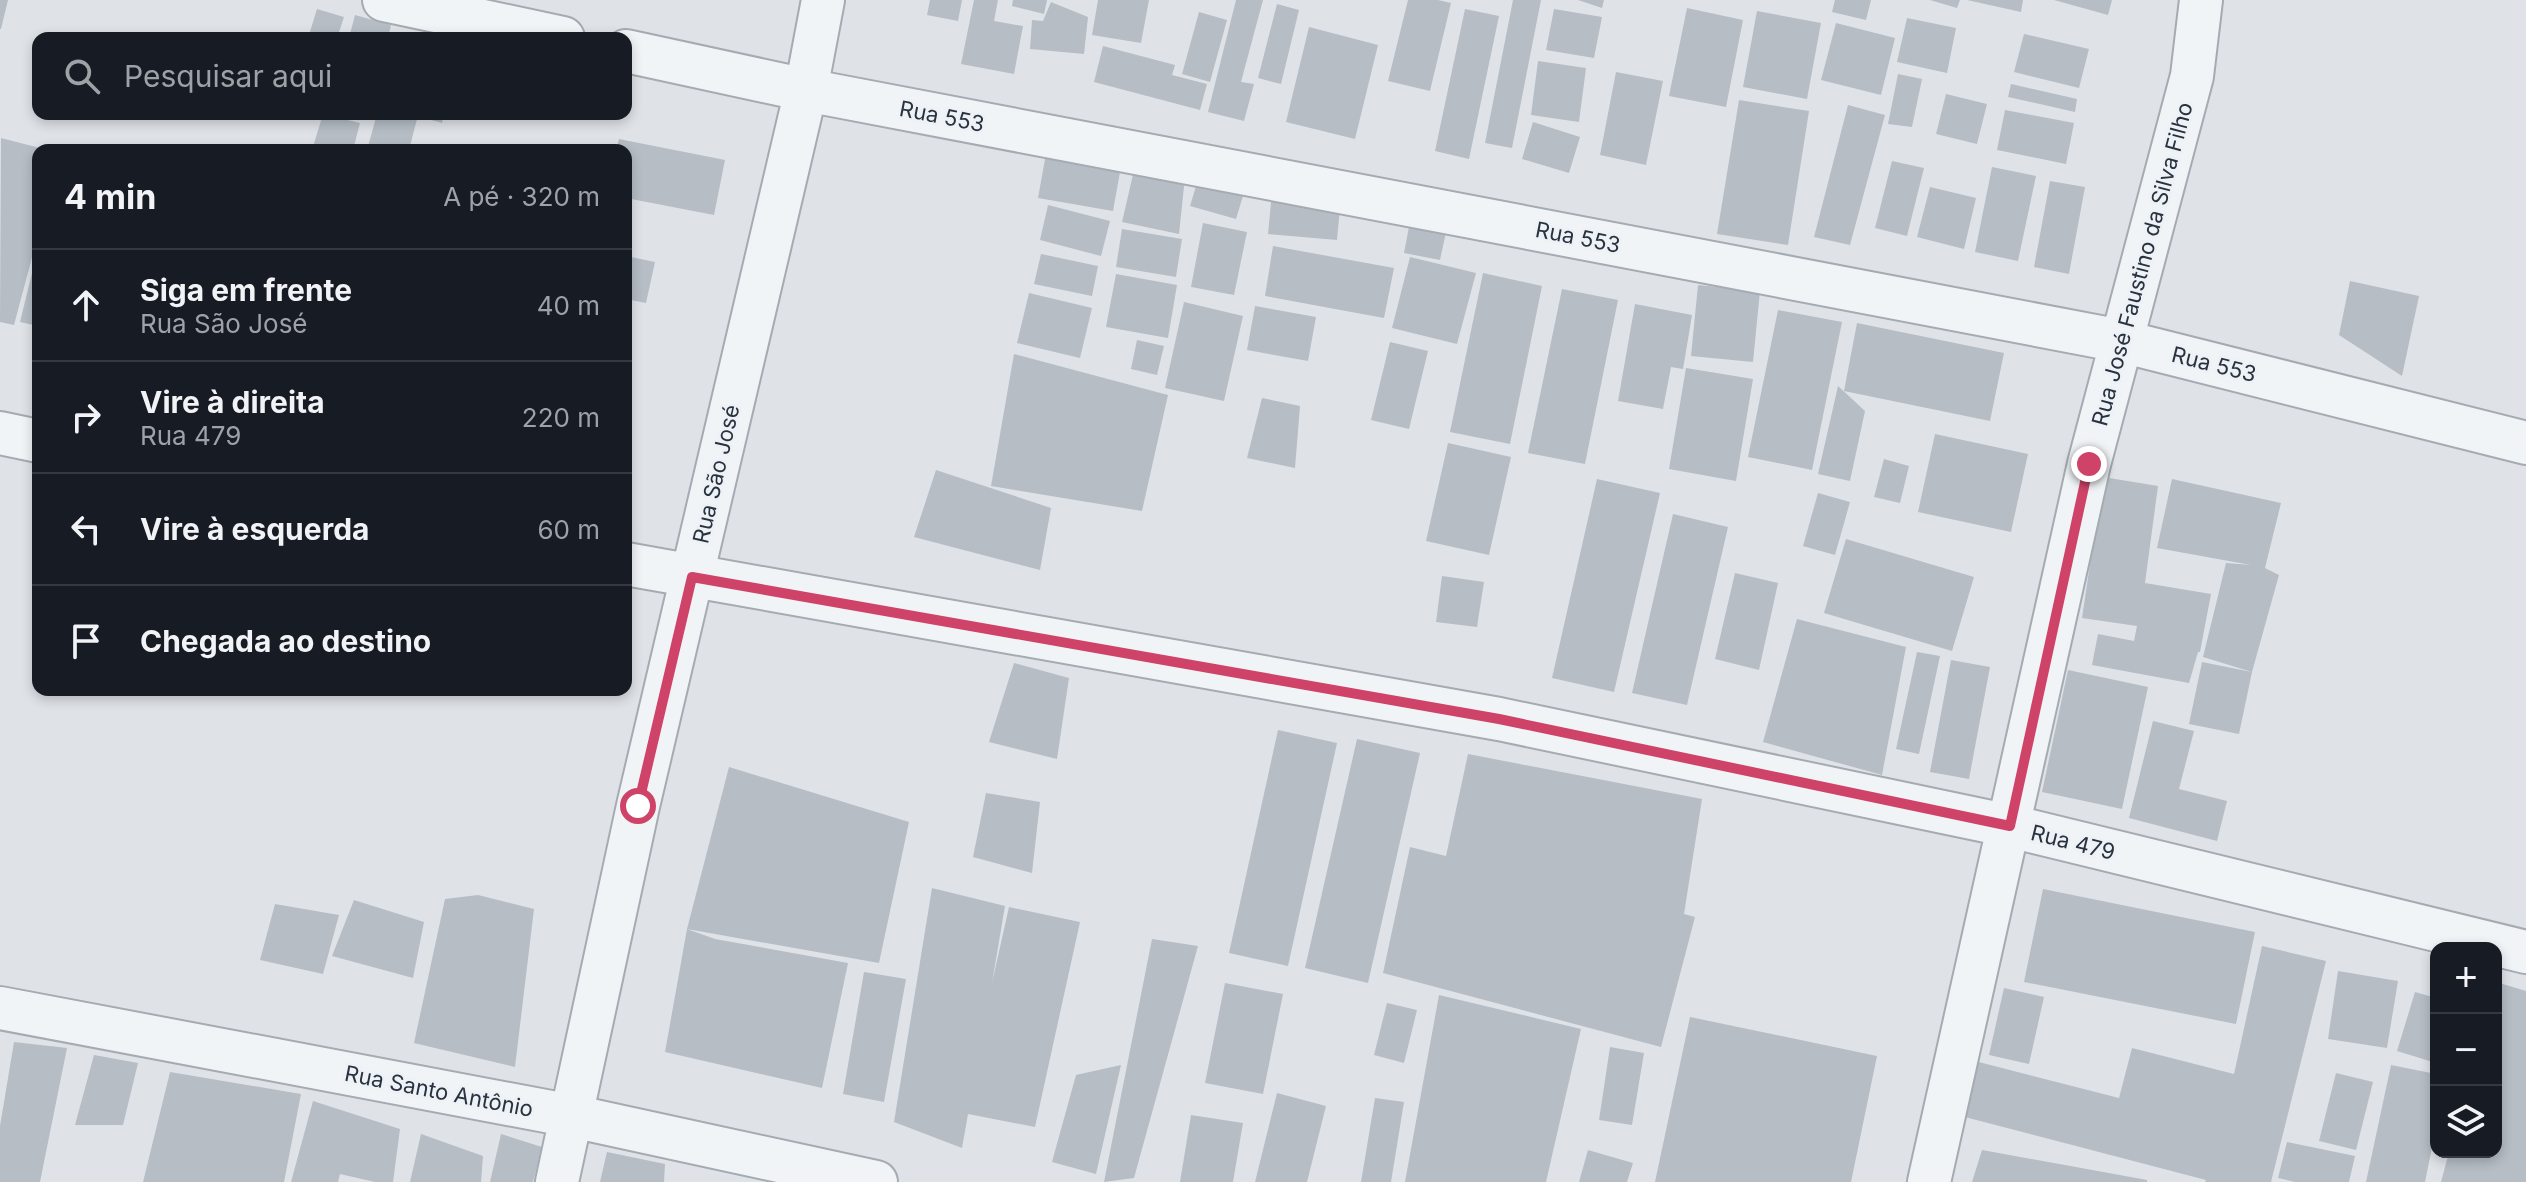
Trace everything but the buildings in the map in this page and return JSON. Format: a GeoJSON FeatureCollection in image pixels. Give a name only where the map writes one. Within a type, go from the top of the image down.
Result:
{"type":"FeatureCollection","features":[{"type":"Feature","properties":{"kind":"street"},"geometry":{"type":"LineString","coordinates":[[384,0],[535,32]]}},
{"type":"Feature","properties":{"kind":"street","name":"Rua São José"},"geometry":{"type":"LineString","coordinates":[[557,1182],[638,806],[806,90],[823,0]]}},
{"type":"Feature","properties":{"kind":"street","name":"Rua José Faustino da Silva Filho"},"geometry":{"type":"LineString","coordinates":[[1929,1182],[2089,464],[2192,76],[2201,0]]}},
{"type":"Feature","properties":{"kind":"street","name":"Rua 553"},"geometry":{"type":"LineString","coordinates":[[632,52],[806,90],[2121,341],[2526,443]]}},
{"type":"Feature","properties":{"kind":"street"},"geometry":{"type":"LineString","coordinates":[[0,433],[32,440]]}},
{"type":"Feature","properties":{"kind":"street","name":"Rua 479"},"geometry":{"type":"LineString","coordinates":[[632,565],[1499,719],[2010,826],[2526,952]]}},
{"type":"Feature","properties":{"kind":"street","name":"Rua Santo Antônio"},"geometry":{"type":"LineString","coordinates":[[0,1008],[572,1116],[822,1176],[876,1182]]}},
{"type":"Feature","properties":{"kind":"route"},"geometry":{"type":"LineString","coordinates":[[638,806],[692,577],[1499,719],[2010,826],[2089,464]]}}]}
